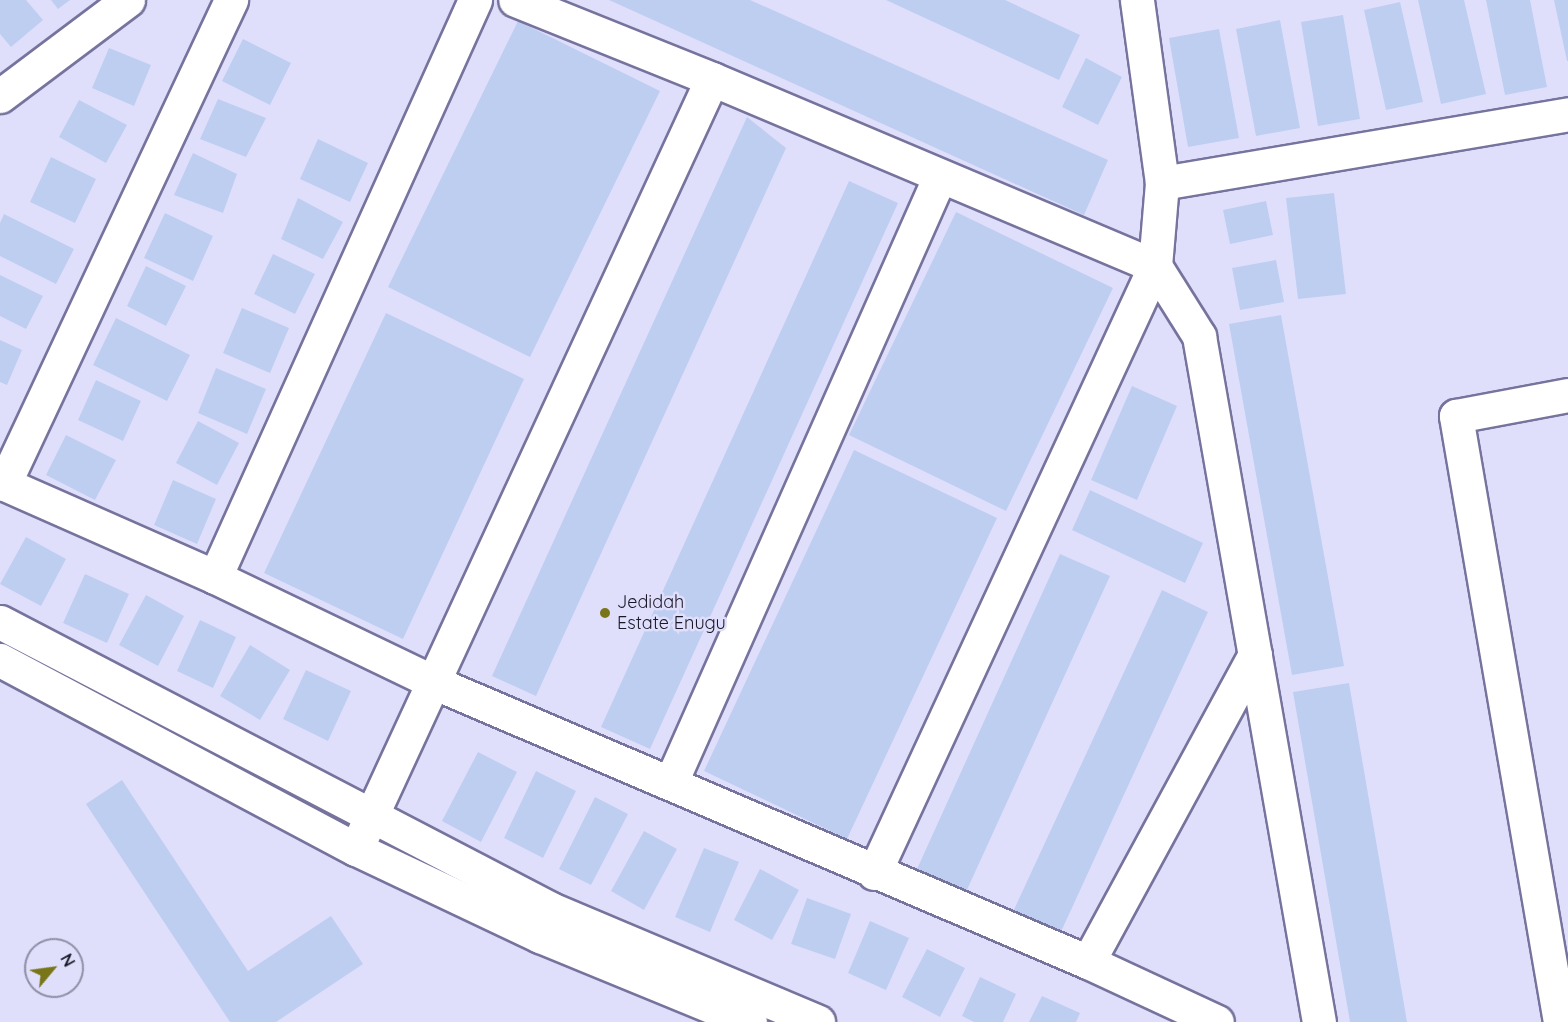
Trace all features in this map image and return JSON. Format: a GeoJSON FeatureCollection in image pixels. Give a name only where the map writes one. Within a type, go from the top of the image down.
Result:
{"type":"FeatureCollection","features":[{"type":"Feature","properties":{"kind":"street"},"geometry":{"type":"LineString","coordinates":[[0,96],[128,0]]}},
{"type":"Feature","properties":{"kind":"street"},"geometry":{"type":"LineString","coordinates":[[231,0],[2,483],[215,577],[433,682],[671,782],[874,873],[1088,962],[1217,1022]]}},
{"type":"Feature","properties":{"kind":"street"},"geometry":{"type":"LineString","coordinates":[[215,577],[475,0]]}},
{"type":"Feature","properties":{"kind":"street"},"geometry":{"type":"LineString","coordinates":[[515,0],[712,79],[1155,266],[1199,336],[1319,1022]]}},
{"type":"Feature","properties":{"kind":"street"},"geometry":{"type":"LineString","coordinates":[[874,873],[1155,266],[1162,183],[1137,0]]}},
{"type":"Feature","properties":{"kind":"street"},"geometry":{"type":"LineString","coordinates":[[356,849],[712,79]]}},
{"type":"Feature","properties":{"kind":"street"},"geometry":{"type":"LineString","coordinates":[[1162,183],[1568,114]]}},
{"type":"Feature","properties":{"kind":"street"},"geometry":{"type":"LineString","coordinates":[[671,782],[940,176]]}},
{"type":"Feature","properties":{"kind":"street"},"geometry":{"type":"LineString","coordinates":[[1560,1022],[1456,416],[1568,395]]}},
{"type":"Feature","properties":{"kind":"street"},"geometry":{"type":"LineString","coordinates":[[0,622],[551,909],[818,1022]]}},
{"type":"Feature","properties":{"kind":"street"},"geometry":{"type":"LineString","coordinates":[[1088,962],[1255,654]]}},
{"type":"Feature","properties":{"kind":"street"},"geometry":{"type":"LineString","coordinates":[[0,660],[356,849],[540,936],[750,1022]]}},
{"type":"Feature","properties":{"kind":"building"},"geometry":{"type":"Polygon","coordinates":[[[0,0],[26,0],[43,20],[11,47],[0,34],[0,0]]]}},
{"type":"Feature","properties":{"kind":"building"},"geometry":{"type":"Polygon","coordinates":[[[51,0],[70,0],[58,9],[51,0]]]}},
{"type":"Feature","properties":{"kind":"building"},"geometry":{"type":"Polygon","coordinates":[[[609,0],[750,0],[1108,160],[1084,215],[609,0]]]}},
{"type":"Feature","properties":{"kind":"building"},"geometry":{"type":"Polygon","coordinates":[[[886,0],[1005,0],[1080,35],[1059,80],[886,0]]]}},
{"type":"Feature","properties":{"kind":"building"},"geometry":{"type":"Polygon","coordinates":[[[1418,0],[1464,0],[1486,94],[1441,104],[1418,0]]]}},
{"type":"Feature","properties":{"kind":"building"},"geometry":{"type":"Polygon","coordinates":[[[1486,0],[1530,0],[1547,87],[1505,95],[1486,0]]]}},
{"type":"Feature","properties":{"kind":"building"},"geometry":{"type":"Polygon","coordinates":[[[1554,0],[1568,0],[1568,61],[1567,61],[1554,0]]]}},
{"type":"Feature","properties":{"kind":"building"},"geometry":{"type":"Polygon","coordinates":[[[1400,2],[1423,102],[1386,110],[1364,10],[1400,2]]]}},
{"type":"Feature","properties":{"kind":"building"},"geometry":{"type":"Polygon","coordinates":[[[1343,15],[1360,119],[1318,126],[1301,22],[1343,15]]]}},
{"type":"Feature","properties":{"kind":"building"},"geometry":{"type":"Polygon","coordinates":[[[1280,20],[1300,128],[1256,136],[1236,29],[1280,20]]]}},
{"type":"Feature","properties":{"kind":"building"},"geometry":{"type":"Polygon","coordinates":[[[518,21],[660,91],[530,357],[388,287],[518,21]]]}},
{"type":"Feature","properties":{"kind":"building"},"geometry":{"type":"Polygon","coordinates":[[[1219,29],[1239,138],[1188,147],[1169,38],[1219,29]]]}},
{"type":"Feature","properties":{"kind":"building"},"geometry":{"type":"Polygon","coordinates":[[[243,39],[291,63],[270,105],[222,81],[243,39]]]}},
{"type":"Feature","properties":{"kind":"building"},"geometry":{"type":"Polygon","coordinates":[[[109,48],[151,65],[134,106],[92,88],[109,48]]]}},
{"type":"Feature","properties":{"kind":"building"},"geometry":{"type":"Polygon","coordinates":[[[1086,58],[1122,77],[1098,125],[1062,107],[1086,58]]]}},
{"type":"Feature","properties":{"kind":"building"},"geometry":{"type":"Polygon","coordinates":[[[218,99],[266,118],[246,157],[200,139],[218,99]]]}},
{"type":"Feature","properties":{"kind":"building"},"geometry":{"type":"Polygon","coordinates":[[[79,100],[127,125],[106,163],[59,137],[79,100]]]}},
{"type":"Feature","properties":{"kind":"building"},"geometry":{"type":"Polygon","coordinates":[[[747,117],[786,148],[536,696],[492,676],[747,117]]]}},
{"type":"Feature","properties":{"kind":"building"},"geometry":{"type":"Polygon","coordinates":[[[318,139],[368,163],[350,202],[300,179],[318,139]]]}},
{"type":"Feature","properties":{"kind":"building"},"geometry":{"type":"Polygon","coordinates":[[[193,153],[237,174],[223,213],[174,195],[193,153]]]}},
{"type":"Feature","properties":{"kind":"building"},"geometry":{"type":"Polygon","coordinates":[[[51,157],[96,179],[75,223],[30,202],[51,157]]]}},
{"type":"Feature","properties":{"kind":"building"},"geometry":{"type":"Polygon","coordinates":[[[849,181],[898,203],[650,749],[601,727],[849,181]]]}},
{"type":"Feature","properties":{"kind":"building"},"geometry":{"type":"Polygon","coordinates":[[[1334,193],[1346,294],[1298,299],[1286,198],[1334,193]]]}},
{"type":"Feature","properties":{"kind":"building"},"geometry":{"type":"Polygon","coordinates":[[[298,198],[343,222],[323,259],[281,239],[298,198]]]}},
{"type":"Feature","properties":{"kind":"building"},"geometry":{"type":"Polygon","coordinates":[[[1266,201],[1273,235],[1230,244],[1223,210],[1266,201]]]}},
{"type":"Feature","properties":{"kind":"building"},"geometry":{"type":"Polygon","coordinates":[[[956,212],[1113,288],[1006,511],[849,435],[956,212]]]}},
{"type":"Feature","properties":{"kind":"building"},"geometry":{"type":"Polygon","coordinates":[[[165,213],[213,236],[193,281],[144,258],[165,213]]]}},
{"type":"Feature","properties":{"kind":"building"},"geometry":{"type":"Polygon","coordinates":[[[4,214],[74,249],[56,284],[0,256],[0,223],[4,214]]]}},
{"type":"Feature","properties":{"kind":"building"},"geometry":{"type":"Polygon","coordinates":[[[273,254],[315,274],[295,314],[254,294],[273,254]]]}},
{"type":"Feature","properties":{"kind":"building"},"geometry":{"type":"Polygon","coordinates":[[[1276,260],[1284,302],[1240,310],[1232,268],[1276,260]]]}},
{"type":"Feature","properties":{"kind":"building"},"geometry":{"type":"Polygon","coordinates":[[[146,266],[186,286],[166,326],[127,306],[146,266]]]}},
{"type":"Feature","properties":{"kind":"building"},"geometry":{"type":"Polygon","coordinates":[[[0,275],[43,296],[26,329],[0,316],[0,275]]]}},
{"type":"Feature","properties":{"kind":"building"},"geometry":{"type":"Polygon","coordinates":[[[242,308],[289,328],[270,373],[223,353],[242,308]]]}},
{"type":"Feature","properties":{"kind":"building"},"geometry":{"type":"Polygon","coordinates":[[[386,313],[524,379],[403,639],[264,573],[386,313]]]}},
{"type":"Feature","properties":{"kind":"building"},"geometry":{"type":"Polygon","coordinates":[[[1281,315],[1344,666],[1292,675],[1229,324],[1281,315]]]}},
{"type":"Feature","properties":{"kind":"building"},"geometry":{"type":"Polygon","coordinates":[[[116,318],[190,355],[167,401],[93,365],[116,318]]]}},
{"type":"Feature","properties":{"kind":"building"},"geometry":{"type":"Polygon","coordinates":[[[0,340],[22,350],[7,385],[0,382],[0,340]]]}},
{"type":"Feature","properties":{"kind":"building"},"geometry":{"type":"Polygon","coordinates":[[[216,368],[266,389],[247,434],[198,413],[216,368]]]}},
{"type":"Feature","properties":{"kind":"building"},"geometry":{"type":"Polygon","coordinates":[[[96,380],[141,401],[123,441],[78,420],[96,380]]]}},
{"type":"Feature","properties":{"kind":"building"},"geometry":{"type":"Polygon","coordinates":[[[1132,386],[1177,406],[1137,500],[1091,480],[1132,386]]]}},
{"type":"Feature","properties":{"kind":"building"},"geometry":{"type":"Polygon","coordinates":[[[198,421],[239,443],[217,485],[176,463],[198,421]]]}},
{"type":"Feature","properties":{"kind":"building"},"geometry":{"type":"Polygon","coordinates":[[[66,435],[116,460],[95,500],[46,475],[66,435]]]}},
{"type":"Feature","properties":{"kind":"building"},"geometry":{"type":"Polygon","coordinates":[[[854,450],[997,518],[847,839],[704,771],[854,450]]]}},
{"type":"Feature","properties":{"kind":"building"},"geometry":{"type":"Polygon","coordinates":[[[173,480],[216,499],[197,544],[154,525],[173,480]]]}},
{"type":"Feature","properties":{"kind":"building"},"geometry":{"type":"Polygon","coordinates":[[[1090,490],[1203,543],[1185,583],[1072,530],[1090,490]]]}},
{"type":"Feature","properties":{"kind":"building"},"geometry":{"type":"Polygon","coordinates":[[[26,537],[66,559],[41,606],[0,584],[26,537]]]}},
{"type":"Feature","properties":{"kind":"building"},"geometry":{"type":"Polygon","coordinates":[[[1060,554],[1110,576],[966,892],[917,869],[1060,554]]]}},
{"type":"Feature","properties":{"kind":"building"},"geometry":{"type":"Polygon","coordinates":[[[85,574],[129,594],[107,643],[63,623],[85,574]]]}},
{"type":"Feature","properties":{"kind":"building"},"geometry":{"type":"Polygon","coordinates":[[[1162,590],[1208,612],[1059,936],[1012,914],[1162,590]]]}},
{"type":"Feature","properties":{"kind":"building"},"geometry":{"type":"Polygon","coordinates":[[[146,595],[184,616],[158,666],[119,645],[146,595]]]}},
{"type":"Feature","properties":{"kind":"building"},"geometry":{"type":"Polygon","coordinates":[[[200,620],[236,637],[213,688],[177,671],[200,620]]]}},
{"type":"Feature","properties":{"kind":"building"},"geometry":{"type":"Polygon","coordinates":[[[250,645],[290,670],[260,720],[220,696],[250,645]]]}},
{"type":"Feature","properties":{"kind":"building"},"geometry":{"type":"Polygon","coordinates":[[[306,670],[351,691],[328,741],[283,719],[306,670]]]}},
{"type":"Feature","properties":{"kind":"building"},"geometry":{"type":"Polygon","coordinates":[[[1349,683],[1407,1022],[1350,1022],[1293,692],[1349,683]]]}},
{"type":"Feature","properties":{"kind":"building"},"geometry":{"type":"Polygon","coordinates":[[[478,752],[517,772],[481,842],[442,821],[478,752]]]}},
{"type":"Feature","properties":{"kind":"building"},"geometry":{"type":"Polygon","coordinates":[[[536,771],[576,791],[543,858],[504,838],[536,771]]]}},
{"type":"Feature","properties":{"kind":"building"},"geometry":{"type":"Polygon","coordinates":[[[122,780],[248,971],[331,916],[363,964],[276,1022],[230,1022],[86,804],[122,780]]]}},
{"type":"Feature","properties":{"kind":"building"},"geometry":{"type":"Polygon","coordinates":[[[595,797],[628,814],[591,885],[559,869],[595,797]]]}},
{"type":"Feature","properties":{"kind":"building"},"geometry":{"type":"Polygon","coordinates":[[[644,831],[677,849],[644,910],[611,891],[644,831]]]}},
{"type":"Feature","properties":{"kind":"building"},"geometry":{"type":"Polygon","coordinates":[[[704,848],[739,862],[710,932],[675,917],[704,848]]]}},
{"type":"Feature","properties":{"kind":"building"},"geometry":{"type":"Polygon","coordinates":[[[760,869],[799,890],[772,940],[734,920],[760,869]]]}},
{"type":"Feature","properties":{"kind":"building"},"geometry":{"type":"Polygon","coordinates":[[[807,898],[851,914],[835,959],[791,944],[807,898]]]}},
{"type":"Feature","properties":{"kind":"building"},"geometry":{"type":"Polygon","coordinates":[[[870,921],[909,938],[886,990],[848,973],[870,921]]]}},
{"type":"Feature","properties":{"kind":"building"},"geometry":{"type":"Polygon","coordinates":[[[927,949],[965,968],[940,1017],[902,997],[927,949]]]}},
{"type":"Feature","properties":{"kind":"building"},"geometry":{"type":"Polygon","coordinates":[[[980,977],[1016,994],[1003,1022],[974,1022],[962,1016],[980,977]]]}},
{"type":"Feature","properties":{"kind":"building"},"geometry":{"type":"Polygon","coordinates":[[[1042,996],[1080,1013],[1076,1022],[1029,1022],[1042,996]]]}},
{"type":"Feature","properties":{"kind":"place","name":"Jedidah Estate Enugu"},"geometry":{"type":"Point","coordinates":[605,613]}}]}
